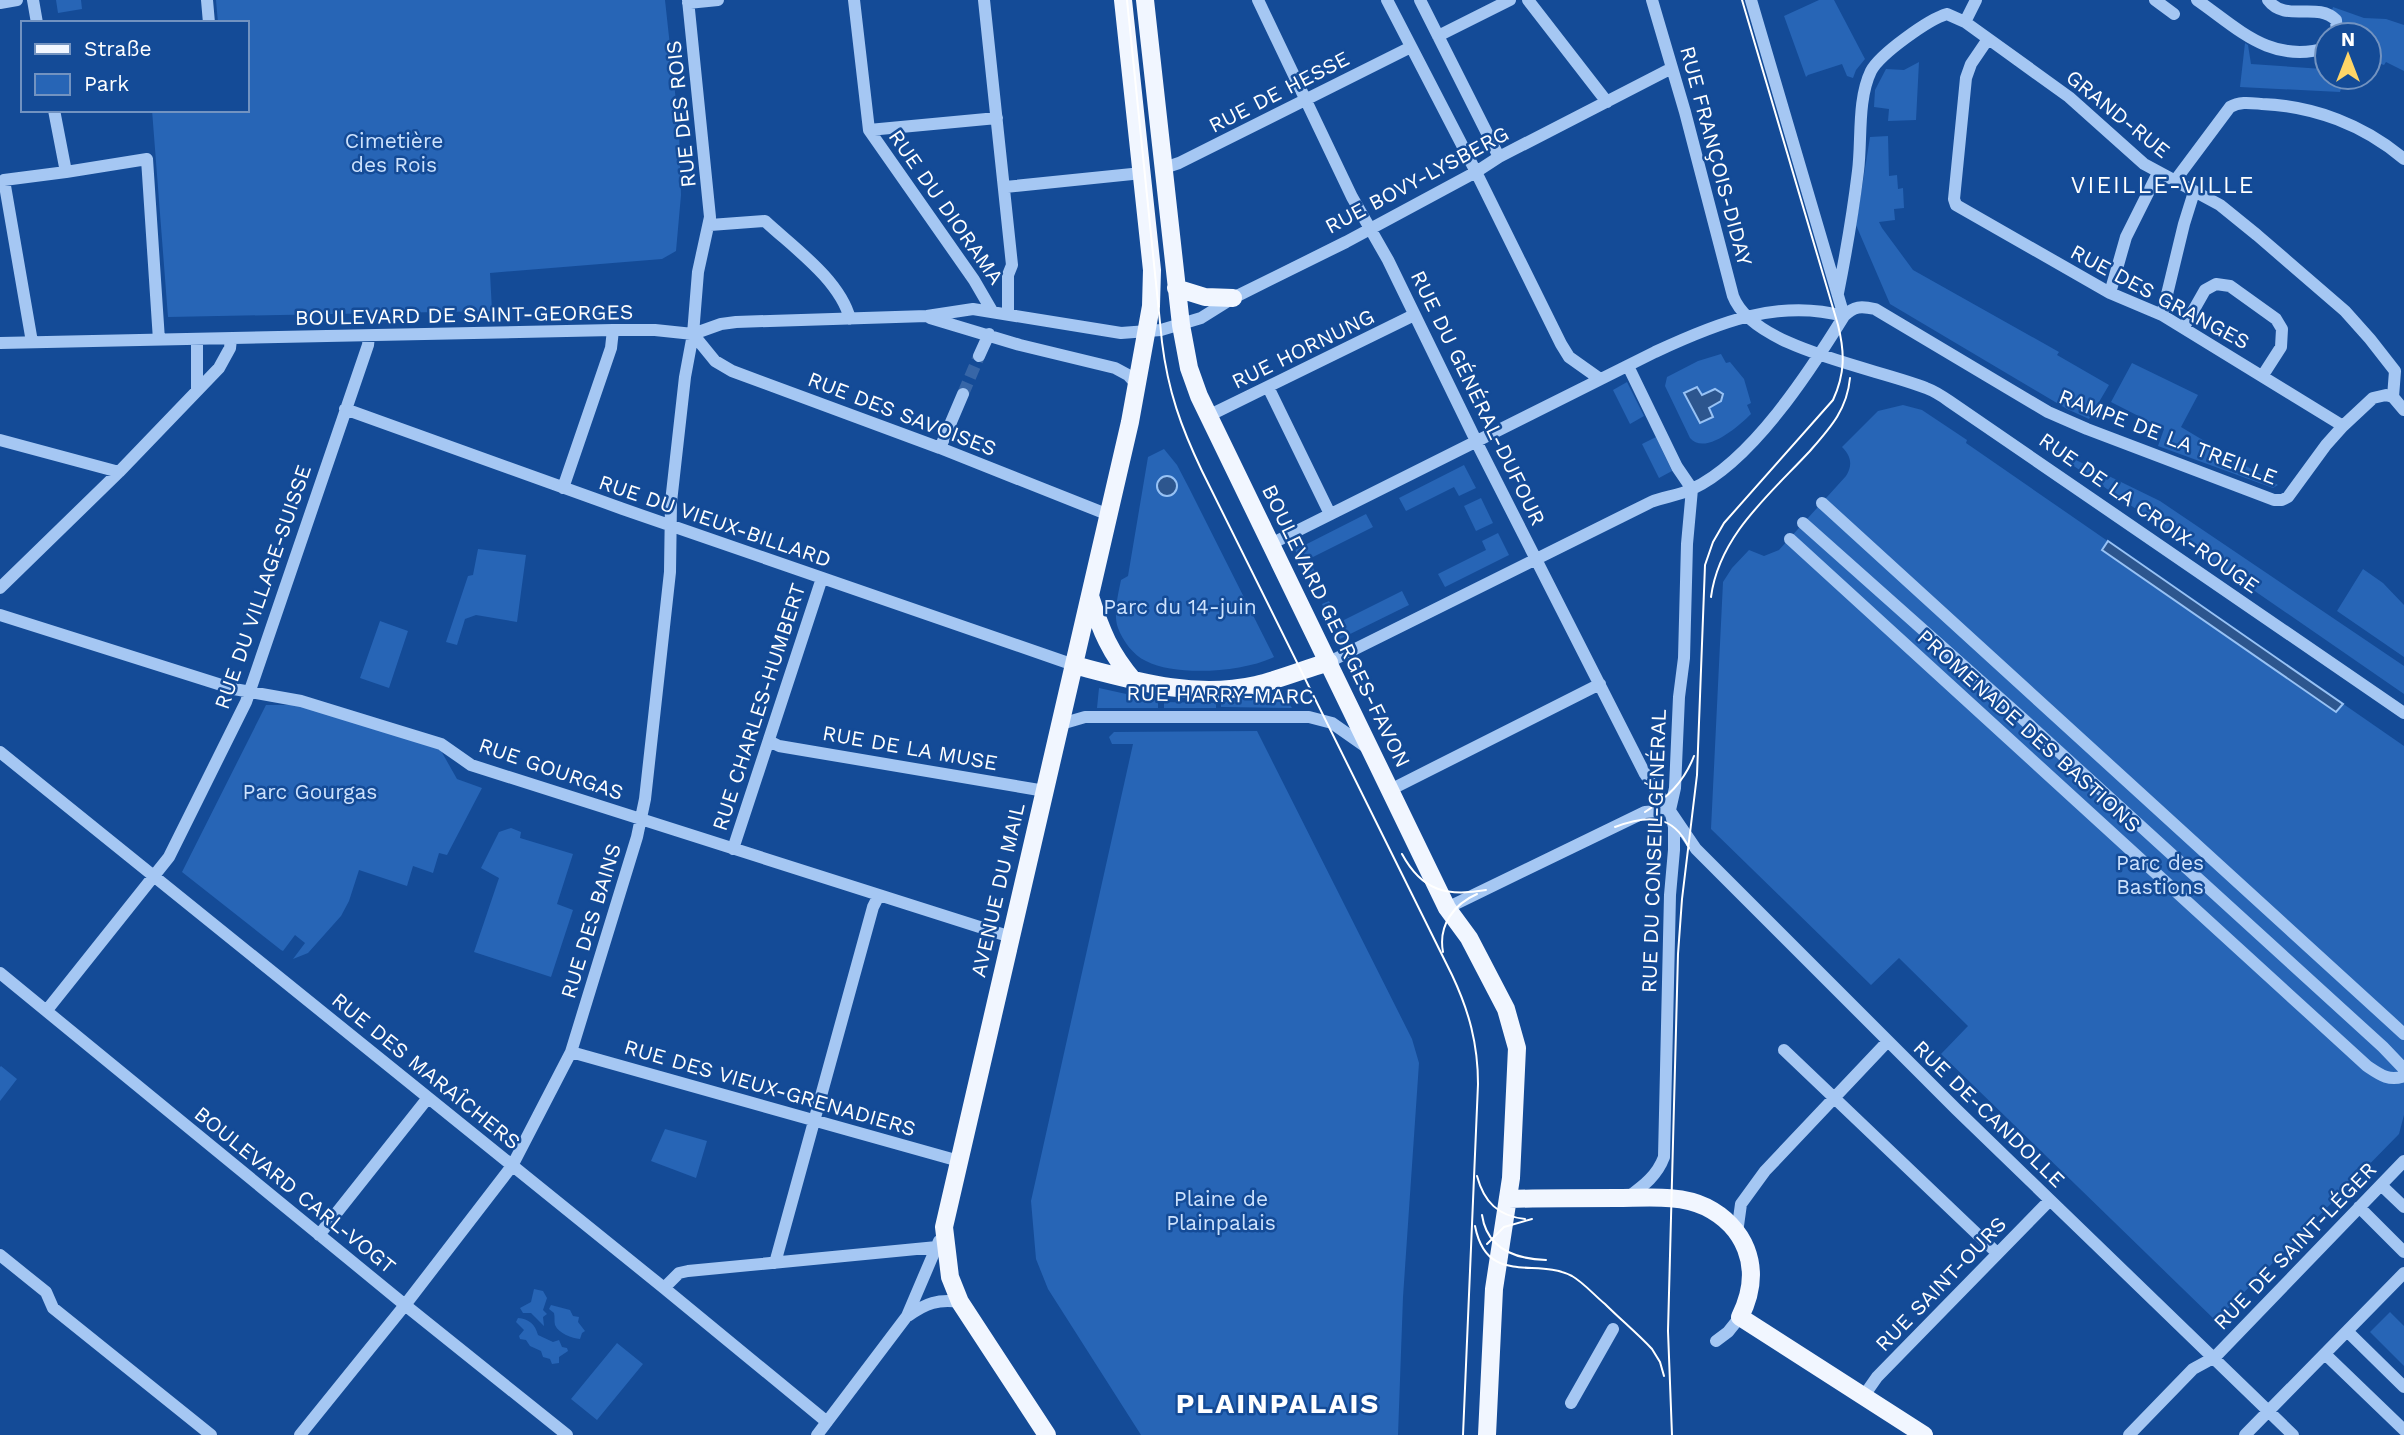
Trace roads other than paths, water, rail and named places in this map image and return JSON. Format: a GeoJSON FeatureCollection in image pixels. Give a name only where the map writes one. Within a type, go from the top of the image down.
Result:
{"type":"FeatureCollection","features":[{"type":"Feature","properties":{"kind":"main road"},"geometry":{"type":"LineString","coordinates":[[1123,0],[1153,284],[1146,333]]}},
{"type":"Feature","properties":{"kind":"main road","name":"BOULEVARD GEORGES-FAVON"},"geometry":{"type":"LineString","coordinates":[[1145,0],[1176,288],[1189,368],[1208,416],[1447,908],[1469,938],[1506,1009],[1515,1035],[1518,1056],[1514,1145],[1509,1199],[1494,1289],[1487,1435]]}},
{"type":"Feature","properties":{"kind":"main road"},"geometry":{"type":"LineString","coordinates":[[1176,288],[1195,296],[1233,298]]}},
{"type":"Feature","properties":{"kind":"main road","name":"AVENUE DU MAIL"},"geometry":{"type":"LineString","coordinates":[[1047,1435],[960,1302],[950,1277],[944,1227],[1109,515],[1146,333]]}},
{"type":"Feature","properties":{"kind":"main road"},"geometry":{"type":"LineString","coordinates":[[1090,596],[1104,638],[1118,662],[1134,681]]}},
{"type":"Feature","properties":{"kind":"main road","name":"RUE HARRY-MARC"},"geometry":{"type":"LineString","coordinates":[[1074,665],[1134,681],[1184,690],[1236,688],[1272,681],[1329,662]]}},
{"type":"Feature","properties":{"kind":"main road"},"geometry":{"type":"LineString","coordinates":[[1509,1199],[1675,1200],[1698,1204],[1723,1218],[1737,1233],[1748,1256],[1751,1273],[1748,1298],[1740,1317],[1924,1435]]}},
{"type":"Feature","properties":{"kind":"street"},"geometry":{"type":"LineString","coordinates":[[0,3],[17,0]]}},
{"type":"Feature","properties":{"kind":"street"},"geometry":{"type":"LineString","coordinates":[[33,0],[37,21]]}},
{"type":"Feature","properties":{"kind":"street"},"geometry":{"type":"LineString","coordinates":[[207,0],[209,21]]}},
{"type":"Feature","properties":{"kind":"street"},"geometry":{"type":"LineString","coordinates":[[688,1],[718,0]]}},
{"type":"Feature","properties":{"kind":"street","name":"RUE DU DIORAMA"},"geometry":{"type":"LineString","coordinates":[[854,0],[869,130],[974,280],[992,311]]}},
{"type":"Feature","properties":{"kind":"street"},"geometry":{"type":"LineString","coordinates":[[984,0],[1013,265],[1008,275],[1008,313]]}},
{"type":"Feature","properties":{"kind":"street","name":"RUE DU GÉNÉRAL-DUFOUR"},"geometry":{"type":"LineString","coordinates":[[1258,0],[1305,101],[1645,774],[1670,810]]}},
{"type":"Feature","properties":{"kind":"street"},"geometry":{"type":"LineString","coordinates":[[1387,0],[1569,357],[1600,379]]}},
{"type":"Feature","properties":{"kind":"street"},"geometry":{"type":"LineString","coordinates":[[1420,0],[1499,157]]}},
{"type":"Feature","properties":{"kind":"street"},"geometry":{"type":"LineString","coordinates":[[1438,36],[1510,0]]}},
{"type":"Feature","properties":{"kind":"street"},"geometry":{"type":"LineString","coordinates":[[1528,0],[1607,102]]}},
{"type":"Feature","properties":{"kind":"street","name":"RUE FRANÇOIS-DIDAY"},"geometry":{"type":"LineString","coordinates":[[1653,0],[1733,296],[1740,308],[1750,317]]}},
{"type":"Feature","properties":{"kind":"street"},"geometry":{"type":"LineString","coordinates":[[1329,662],[1651,502],[1692,489],[1732,462],[1753,442],[1820,355],[1843,316],[1751,0]]}},
{"type":"Feature","properties":{"kind":"street"},"geometry":{"type":"LineString","coordinates":[[1838,296],[1858,172],[1863,103],[1868,79],[1878,61],[1892,48],[1947,14],[1939,0]]}},
{"type":"Feature","properties":{"kind":"street"},"geometry":{"type":"LineString","coordinates":[[1965,22],[1976,0]]}},
{"type":"Feature","properties":{"kind":"street"},"geometry":{"type":"LineString","coordinates":[[2155,0],[2174,14]]}},
{"type":"Feature","properties":{"kind":"street"},"geometry":{"type":"LineString","coordinates":[[2197,0],[2253,41],[2269,48],[2293,51],[2313,49]]}},
{"type":"Feature","properties":{"kind":"street"},"geometry":{"type":"LineString","coordinates":[[2268,0],[2282,11],[2326,13],[2336,21]]}},
{"type":"Feature","properties":{"kind":"street","name":"RUE DES ROIS"},"geometry":{"type":"LineString","coordinates":[[688,1],[709,191],[710,225],[698,272],[693,334]]}},
{"type":"Feature","properties":{"kind":"street","name":"GRAND-RUE"},"geometry":{"type":"LineString","coordinates":[[1947,14],[1965,22],[2069,97],[2127,150],[2158,173],[2220,205],[2257,235],[2357,323],[2395,370],[2399,394]]}},
{"type":"Feature","properties":{"kind":"street","name":"RUE DES GRANGES"},"geometry":{"type":"LineString","coordinates":[[1988,39],[1971,64],[1966,78],[1954,199],[1956,205],[2109,293],[2184,327],[2343,426]]}},
{"type":"Feature","properties":{"kind":"street","name":"RUE DE HESSE"},"geometry":{"type":"LineString","coordinates":[[1164,168],[1179,163],[1411,47]]}},
{"type":"Feature","properties":{"kind":"street","name":"RUE BOVY-LYSBERG"},"geometry":{"type":"LineString","coordinates":[[926,316],[960,310],[992,311],[1121,333],[1146,333],[1181,325],[1201,318],[1233,298],[1370,229],[1499,157],[1672,68]]}},
{"type":"Feature","properties":{"kind":"street"},"geometry":{"type":"LineString","coordinates":[[2174,182],[2230,107],[2241,103],[2278,104],[2327,115],[2367,132],[2404,159]]}},
{"type":"Feature","properties":{"kind":"street"},"geometry":{"type":"LineString","coordinates":[[54,112],[66,173]]}},
{"type":"Feature","properties":{"kind":"street"},"geometry":{"type":"LineString","coordinates":[[869,130],[997,118]]}},
{"type":"Feature","properties":{"kind":"street"},"geometry":{"type":"LineString","coordinates":[[32,342],[2,180],[66,173],[147,159],[159,341]]}},
{"type":"Feature","properties":{"kind":"street"},"geometry":{"type":"LineString","coordinates":[[1005,187],[1142,173]]}},
{"type":"Feature","properties":{"kind":"street"},"geometry":{"type":"LineString","coordinates":[[2109,293],[2129,228],[2158,173]]}},
{"type":"Feature","properties":{"kind":"street"},"geometry":{"type":"LineString","coordinates":[[2162,315],[2194,192]]}},
{"type":"Feature","properties":{"kind":"street"},"geometry":{"type":"LineString","coordinates":[[710,225],[765,221],[834,285],[846,304],[850,319]]}},
{"type":"Feature","properties":{"kind":"street"},"geometry":{"type":"LineString","coordinates":[[2184,327],[2206,290],[2216,284],[2230,286],[2276,318],[2282,329],[2281,347],[2263,375]]}},
{"type":"Feature","properties":{"kind":"street","name":"RAMPE DE LA TREILLE"},"geometry":{"type":"LineString","coordinates":[[1843,316],[1858,307],[1875,309],[2048,412],[2274,500],[2282,500],[2288,496],[2343,426]]}},
{"type":"Feature","properties":{"kind":"street"},"geometry":{"type":"LineString","coordinates":[[1271,544],[1707,328],[1795,308],[1843,316]]}},
{"type":"Feature","properties":{"kind":"street","name":"RUE HORNUNG"},"geometry":{"type":"LineString","coordinates":[[1208,416],[1414,315]]}},
{"type":"Feature","properties":{"kind":"street"},"geometry":{"type":"LineString","coordinates":[[926,316],[1020,345],[1115,368],[1128,375],[1137,385]]}},
{"type":"Feature","properties":{"kind":"street","name":"BOULEVARD DE SAINT-GEORGES"},"geometry":{"type":"LineString","coordinates":[[0,343],[613,330],[693,334],[721,324],[736,322],[926,316]]}},
{"type":"Feature","properties":{"kind":"street","name":"RUE DE LA CROIX-ROUGE"},"geometry":{"type":"LineString","coordinates":[[1750,317],[1786,341],[1820,355],[1927,388],[1950,401],[2404,713]]}},
{"type":"Feature","properties":{"kind":"street"},"geometry":{"type":"LineString","coordinates":[[563,488],[611,348],[613,330]]}},
{"type":"Feature","properties":{"kind":"street","name":"RUE DES SAVOISES"},"geometry":{"type":"LineString","coordinates":[[693,334],[715,361],[723,366],[940,447],[1109,515]]}},
{"type":"Feature","properties":{"kind":"street","name":"RUE DES BAINS"},"geometry":{"type":"LineString","coordinates":[[300,1435],[512,1166],[571,1052],[642,819],[670,572],[672,492],[693,334]]}},
{"type":"Feature","properties":{"kind":"street"},"geometry":{"type":"LineString","coordinates":[[979,356],[989,334]]}},
{"type":"Feature","properties":{"kind":"street","name":"RUE DU VILLAGE-SUISSE"},"geometry":{"type":"LineString","coordinates":[[47,1010],[169,857],[246,702],[369,345],[369,336]]}},
{"type":"Feature","properties":{"kind":"street"},"geometry":{"type":"LineString","coordinates":[[0,588],[119,472],[219,368],[230,348],[231,339]]}},
{"type":"Feature","properties":{"kind":"street"},"geometry":{"type":"LineString","coordinates":[[197,340],[197,391]]}},
{"type":"Feature","properties":{"kind":"street"},"geometry":{"type":"LineString","coordinates":[[1628,366],[1677,467],[1692,489]]}},
{"type":"Feature","properties":{"kind":"street"},"geometry":{"type":"LineString","coordinates":[[1268,387],[1331,514]]}},
{"type":"Feature","properties":{"kind":"street"},"geometry":{"type":"LineString","coordinates":[[940,447],[963,394]]}},
{"type":"Feature","properties":{"kind":"street"},"geometry":{"type":"LineString","coordinates":[[2343,426],[2373,398],[2399,394],[2404,410]]}},
{"type":"Feature","properties":{"kind":"street","name":"RUE DU VIEUX-BILLARD"},"geometry":{"type":"LineString","coordinates":[[345,409],[670,526],[1074,665]]}},
{"type":"Feature","properties":{"kind":"street"},"geometry":{"type":"LineString","coordinates":[[0,440],[119,472]]}},
{"type":"Feature","properties":{"kind":"street","name":"RUE DU CONSEIL-GÉNÉRAL"},"geometry":{"type":"LineString","coordinates":[[1627,1198],[1648,1182],[1664,1157],[1670,895],[1674,850],[1674,827],[1670,810],[1675,788],[1679,697],[1684,658],[1687,544],[1692,489]]}},
{"type":"Feature","properties":{"kind":"street","name":"PROMENADE DES BASTIONS"},"geometry":{"type":"LineString","coordinates":[[1822,502],[2404,1034]]}},
{"type":"Feature","properties":{"kind":"street","name":"PROMENADE DES BASTIONS"},"geometry":{"type":"LineString","coordinates":[[1803,523],[2013,709],[2404,1069]]}},
{"type":"Feature","properties":{"kind":"street","name":"PROMENADE DES BASTIONS"},"geometry":{"type":"LineString","coordinates":[[1790,539],[2367,1066],[2381,1076],[2397,1079],[2404,1076]]}},
{"type":"Feature","properties":{"kind":"street","name":"RUE CHARLES-HUMBERT"},"geometry":{"type":"LineString","coordinates":[[733,849],[822,578]]}},
{"type":"Feature","properties":{"kind":"street","name":"RUE GOURGAS"},"geometry":{"type":"LineString","coordinates":[[0,615],[172,671],[249,692],[301,701],[441,744],[471,765],[1011,937]]}},
{"type":"Feature","properties":{"kind":"street"},"geometry":{"type":"LineString","coordinates":[[1390,790],[1600,684]]}},
{"type":"Feature","properties":{"kind":"street","name":"RUE HARRY-MARC"},"geometry":{"type":"LineString","coordinates":[[1061,724],[1085,717],[1309,717],[1332,723],[1370,749]]}},
{"type":"Feature","properties":{"kind":"street","name":"RUE DE LA MUSE"},"geometry":{"type":"LineString","coordinates":[[769,741],[779,746],[1045,790]]}},
{"type":"Feature","properties":{"kind":"street","name":"RUE DES MARAÎCHERS"},"geometry":{"type":"LineString","coordinates":[[0,752],[827,1422]]}},
{"type":"Feature","properties":{"kind":"street"},"geometry":{"type":"LineString","coordinates":[[1447,908],[1645,812],[1670,810]]}},
{"type":"Feature","properties":{"kind":"street","name":"RUE DE-CANDOLLE"},"geometry":{"type":"LineString","coordinates":[[1670,810],[1704,859],[2293,1435]]}},
{"type":"Feature","properties":{"kind":"street"},"geometry":{"type":"LineString","coordinates":[[775,1263],[873,907],[879,895]]}},
{"type":"Feature","properties":{"kind":"street","name":"BOULEVARD CARL-VOGT"},"geometry":{"type":"LineString","coordinates":[[0,973],[568,1435]]}},
{"type":"Feature","properties":{"kind":"street"},"geometry":{"type":"LineString","coordinates":[[1737,1233],[1744,1198],[1765,1171],[1888,1041]]}},
{"type":"Feature","properties":{"kind":"street"},"geometry":{"type":"LineString","coordinates":[[1784,1050],[1997,1253]]}},
{"type":"Feature","properties":{"kind":"street","name":"RUE DES VIEUX-GRENADIERS"},"geometry":{"type":"LineString","coordinates":[[571,1052],[959,1161]]}},
{"type":"Feature","properties":{"kind":"street"},"geometry":{"type":"LineString","coordinates":[[319,1235],[427,1099]]}},
{"type":"Feature","properties":{"kind":"street","name":"RUE DE SAINT-LÉGER"},"geometry":{"type":"LineString","coordinates":[[2129,1435],[2193,1369],[2214,1357],[2404,1161]]}},
{"type":"Feature","properties":{"kind":"street"},"geometry":{"type":"LineString","coordinates":[[2381,1185],[2404,1207]]}},
{"type":"Feature","properties":{"kind":"street","name":"RUE SAINT-OURS"},"geometry":{"type":"LineString","coordinates":[[1863,1397],[1877,1377],[2050,1200]]}},
{"type":"Feature","properties":{"kind":"street"},"geometry":{"type":"LineString","coordinates":[[2359,1207],[2404,1252]]}},
{"type":"Feature","properties":{"kind":"street"},"geometry":{"type":"LineString","coordinates":[[817,1435],[907,1316],[944,1227]]}},
{"type":"Feature","properties":{"kind":"street"},"geometry":{"type":"LineString","coordinates":[[664,1288],[680,1273],[688,1271],[937,1247]]}},
{"type":"Feature","properties":{"kind":"street"},"geometry":{"type":"LineString","coordinates":[[0,1255],[46,1292],[53,1308],[211,1435]]}},
{"type":"Feature","properties":{"kind":"street"},"geometry":{"type":"LineString","coordinates":[[2245,1435],[2404,1273]]}},
{"type":"Feature","properties":{"kind":"street"},"geometry":{"type":"LineString","coordinates":[[907,1316],[924,1304],[936,1300],[960,1302]]}},
{"type":"Feature","properties":{"kind":"street"},"geometry":{"type":"LineString","coordinates":[[1716,1340],[1728,1332],[1740,1317]]}},
{"type":"Feature","properties":{"kind":"street"},"geometry":{"type":"LineString","coordinates":[[1571,1403],[1613,1329]]}},
{"type":"Feature","properties":{"kind":"street"},"geometry":{"type":"LineString","coordinates":[[2348,1332],[2404,1387]]}},
{"type":"Feature","properties":{"kind":"street"},"geometry":{"type":"LineString","coordinates":[[2325,1354],[2404,1430]]}},
{"type":"Feature","properties":{"kind":"tunnel"},"geometry":{"type":"LineString","coordinates":[[963,394],[979,356]]}},
{"type":"Feature","properties":{"kind":"tram line"},"geometry":{"type":"LineString","coordinates":[[1127,0],[1162,342],[1176,408],[1202,471],[1452,975],[1471,1028],[1478,1084],[1463,1435]]}},
{"type":"Feature","properties":{"kind":"tram line"},"geometry":{"type":"LineString","coordinates":[[1672,1435],[1668,1331],[1678,954],[1697,775],[1705,565],[1713,542],[1724,523],[1833,400],[1843,363],[1838,325],[1742,0]]}},
{"type":"Feature","properties":{"kind":"tram line"},"geometry":{"type":"LineString","coordinates":[[1711,597],[1716,575],[1735,536],[1830,426],[1845,400],[1850,378]]}},
{"type":"Feature","properties":{"kind":"tram line"},"geometry":{"type":"LineString","coordinates":[[1645,812],[1674,788],[1694,756]]}},
{"type":"Feature","properties":{"kind":"tram line"},"geometry":{"type":"LineString","coordinates":[[1615,827],[1637,820],[1658,820],[1675,828],[1689,848]]}},
{"type":"Feature","properties":{"kind":"tram line"},"geometry":{"type":"LineString","coordinates":[[1402,854],[1418,876],[1437,888],[1459,893],[1486,890]]}},
{"type":"Feature","properties":{"kind":"tram line"},"geometry":{"type":"LineString","coordinates":[[1443,952],[1445,924],[1461,903],[1477,894]]}},
{"type":"Feature","properties":{"kind":"tram line"},"geometry":{"type":"LineString","coordinates":[[1477,1176],[1484,1193],[1494,1206],[1507,1215],[1525,1219]]}},
{"type":"Feature","properties":{"kind":"tram line"},"geometry":{"type":"LineString","coordinates":[[1482,1215],[1490,1236],[1504,1250],[1524,1257],[1546,1260]]}},
{"type":"Feature","properties":{"kind":"tram line"},"geometry":{"type":"LineString","coordinates":[[1487,1244],[1504,1227],[1532,1219]]}},
{"type":"Feature","properties":{"kind":"tram line"},"geometry":{"type":"LineString","coordinates":[[1475,1226],[1481,1245],[1490,1257],[1501,1264],[1558,1271],[1581,1282],[1652,1349],[1664,1376]]}},
{"type":"Feature","properties":{"kind":"district","name":"VIEILLE-VILLE"},"geometry":{"type":"Point","coordinates":[2163,185]}},
{"type":"Feature","properties":{"kind":"district","name":"PLAINPALAIS"},"geometry":{"type":"Point","coordinates":[1278,1403]}},
{"type":"Feature","properties":{"kind":"park label","name":"Cimetière des Rois"},"geometry":{"type":"Point","coordinates":[394,153]}},
{"type":"Feature","properties":{"kind":"park label","name":"Parc du 14-juin"},"geometry":{"type":"Point","coordinates":[1180,607]}},
{"type":"Feature","properties":{"kind":"park label","name":"Parc Gourgas"},"geometry":{"type":"Point","coordinates":[310,792]}},
{"type":"Feature","properties":{"kind":"park label","name":"Parc des Bastions"},"geometry":{"type":"Point","coordinates":[2160,875]}},
{"type":"Feature","properties":{"kind":"park label","name":"Plaine de Plainpalais"},"geometry":{"type":"Point","coordinates":[1221,1211]}}]}
